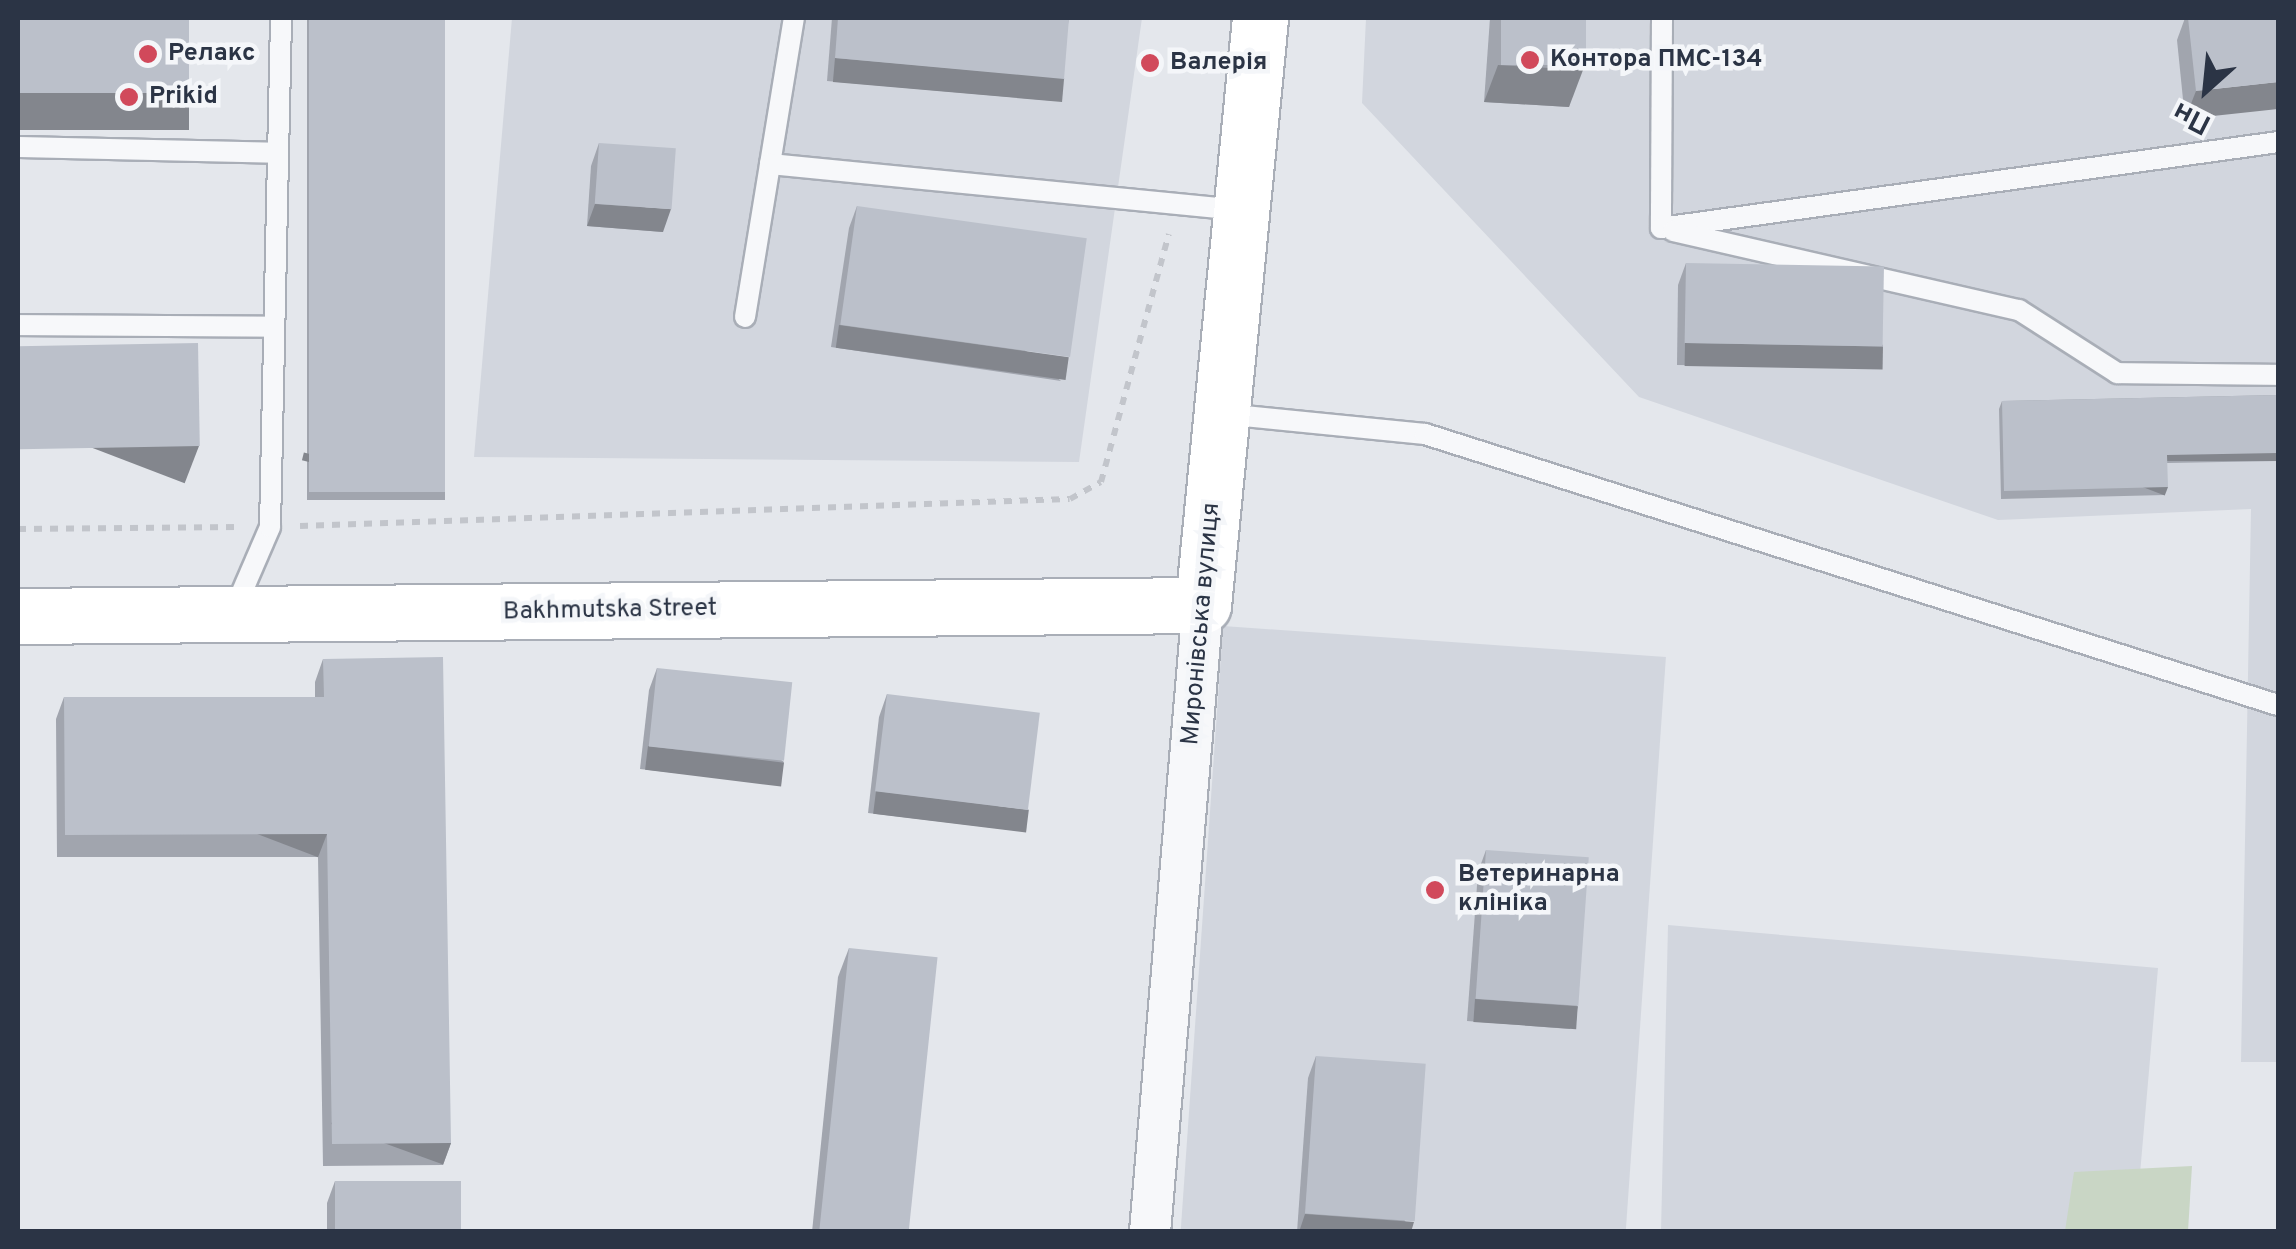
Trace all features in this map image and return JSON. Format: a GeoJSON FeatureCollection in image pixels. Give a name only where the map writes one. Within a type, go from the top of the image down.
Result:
{"type":"FeatureCollection","features":[{"type":"Feature","properties":{"kind":"street","name":"Миронівська вулиця"},"geometry":{"type":"LineString","coordinates":[[1150,1232],[1203,605],[1260,18]]}},
{"type":"Feature","properties":{"kind":"street","name":"Bakhmutska Street"},"geometry":{"type":"LineString","coordinates":[[18,616],[1203,605]]}},
{"type":"Feature","properties":{"kind":"lane"},"geometry":{"type":"LineString","coordinates":[[232,615],[270,527],[280,18]]}},
{"type":"Feature","properties":{"kind":"lane"},"geometry":{"type":"LineString","coordinates":[[744,317],[794,18]]}},
{"type":"Feature","properties":{"kind":"lane"},"geometry":{"type":"LineString","coordinates":[[1661,228],[1662,18]]}},
{"type":"Feature","properties":{"kind":"lane"},"geometry":{"type":"LineString","coordinates":[[1661,228],[2278,142]]}},
{"type":"Feature","properties":{"kind":"lane"},"geometry":{"type":"LineString","coordinates":[[18,147],[277,153]]}},
{"type":"Feature","properties":{"kind":"lane"},"geometry":{"type":"LineString","coordinates":[[770,164],[1241,210]]}},
{"type":"Feature","properties":{"kind":"lane"},"geometry":{"type":"LineString","coordinates":[[1661,228],[2019,310],[2117,373],[2278,375]]}},
{"type":"Feature","properties":{"kind":"lane"},"geometry":{"type":"LineString","coordinates":[[18,325],[274,327]]}},
{"type":"Feature","properties":{"kind":"lane"},"geometry":{"type":"LineString","coordinates":[[1222,414],[1425,434],[2278,705]]}},
{"type":"Feature","properties":{"kind":"path"},"geometry":{"type":"LineString","coordinates":[[18,529],[270,527],[1070,499],[1101,482],[1177,204]]}},
{"type":"Feature","properties":{"kind":"shaded area"},"geometry":{"type":"Polygon","coordinates":[[[512,18],[1142,18],[1079,462],[474,457],[512,18]]]}},
{"type":"Feature","properties":{"kind":"shaded area"},"geometry":{"type":"Polygon","coordinates":[[[1366,18],[2278,18],[2278,1062],[2241,1062],[2251,509],[1998,520],[1639,397],[1362,103],[1366,18]]]}},
{"type":"Feature","properties":{"kind":"shaded area","name":"Ветеринарна клініка"},"geometry":{"type":"Polygon","coordinates":[[[1223,626],[1666,657],[1626,1232],[1181,1232],[1223,626]]]}},
{"type":"Feature","properties":{"kind":"shaded area"},"geometry":{"type":"Polygon","coordinates":[[[1668,925],[2158,968],[2135,1231],[1661,1232],[1668,925]]]}},
{"type":"Feature","properties":{"kind":"green space"},"geometry":{"type":"Polygon","coordinates":[[[2192,1166],[2188,1231],[2065,1231],[2074,1172],[2192,1166]]]}},
{"type":"Feature","properties":{"kind":"building"},"geometry":{"type":"Polygon","coordinates":[[[18,18],[189,18],[189,93],[18,93],[18,18]]]}},
{"type":"Feature","properties":{"kind":"building"},"geometry":{"type":"Polygon","coordinates":[[[309,18],[445,18],[445,492],[309,492],[309,18]]]}},
{"type":"Feature","properties":{"kind":"building"},"geometry":{"type":"Polygon","coordinates":[[[838,18],[1069,18],[1064,79],[835,58],[838,18]]]}},
{"type":"Feature","properties":{"kind":"building"},"geometry":{"type":"Polygon","coordinates":[[[1501,18],[1586,18],[1586,65],[1501,65],[1501,18]]]}},
{"type":"Feature","properties":{"kind":"building"},"geometry":{"type":"Polygon","coordinates":[[[2188,18],[2278,18],[2278,82],[2196,91],[2188,18]]]}},
{"type":"Feature","properties":{"kind":"building"},"geometry":{"type":"Polygon","coordinates":[[[599,143],[676,148],[672,209],[595,204],[599,143]]]}},
{"type":"Feature","properties":{"kind":"building"},"geometry":{"type":"Polygon","coordinates":[[[857,206],[1087,238],[1070,357],[840,325],[857,206]]]}},
{"type":"Feature","properties":{"kind":"building"},"geometry":{"type":"Polygon","coordinates":[[[1686,263],[1884,266],[1883,346],[1685,343],[1686,263]]]}},
{"type":"Feature","properties":{"kind":"building"},"geometry":{"type":"Polygon","coordinates":[[[198,343],[200,446],[20,449],[18,346],[198,343]]]}},
{"type":"Feature","properties":{"kind":"building"},"geometry":{"type":"Polygon","coordinates":[[[2278,395],[2278,453],[2167,455],[2168,487],[2004,491],[2002,401],[2278,395]]]}},
{"type":"Feature","properties":{"kind":"building"},"geometry":{"type":"Polygon","coordinates":[[[443,657],[451,1143],[332,1144],[327,834],[65,835],[64,697],[324,697],[323,659],[443,657]]]}},
{"type":"Feature","properties":{"kind":"building"},"geometry":{"type":"Polygon","coordinates":[[[657,668],[792,682],[784,761],[649,747],[657,668]]]}},
{"type":"Feature","properties":{"kind":"building"},"geometry":{"type":"Polygon","coordinates":[[[887,694],[1040,713],[1028,810],[875,791],[887,694]]]}},
{"type":"Feature","properties":{"kind":"building"},"geometry":{"type":"Polygon","coordinates":[[[1486,850],[1589,857],[1578,1006],[1476,999],[1486,850]]]}},
{"type":"Feature","properties":{"kind":"building"},"geometry":{"type":"Polygon","coordinates":[[[849,948],[938,957],[909,1232],[819,1232],[849,948]]]}},
{"type":"Feature","properties":{"kind":"building"},"geometry":{"type":"Polygon","coordinates":[[[1316,1056],[1426,1064],[1415,1221],[1305,1214],[1316,1056]]]}},
{"type":"Feature","properties":{"kind":"building"},"geometry":{"type":"Polygon","coordinates":[[[335,1181],[461,1181],[461,1232],[335,1232],[335,1181]]]}},
{"type":"Feature","properties":{"kind":"place","name":"Релакс"},"geometry":{"type":"Point","coordinates":[148,54]}},
{"type":"Feature","properties":{"kind":"place","name":"Контора ПМС-134"},"geometry":{"type":"Point","coordinates":[1530,60]}},
{"type":"Feature","properties":{"kind":"place","name":"Валерія"},"geometry":{"type":"Point","coordinates":[1150,63]}},
{"type":"Feature","properties":{"kind":"place","name":"Prikid"},"geometry":{"type":"Point","coordinates":[129,97]}},
{"type":"Feature","properties":{"kind":"place","name":"Ветеринарна клініка"},"geometry":{"type":"Point","coordinates":[1435,890]}}]}
